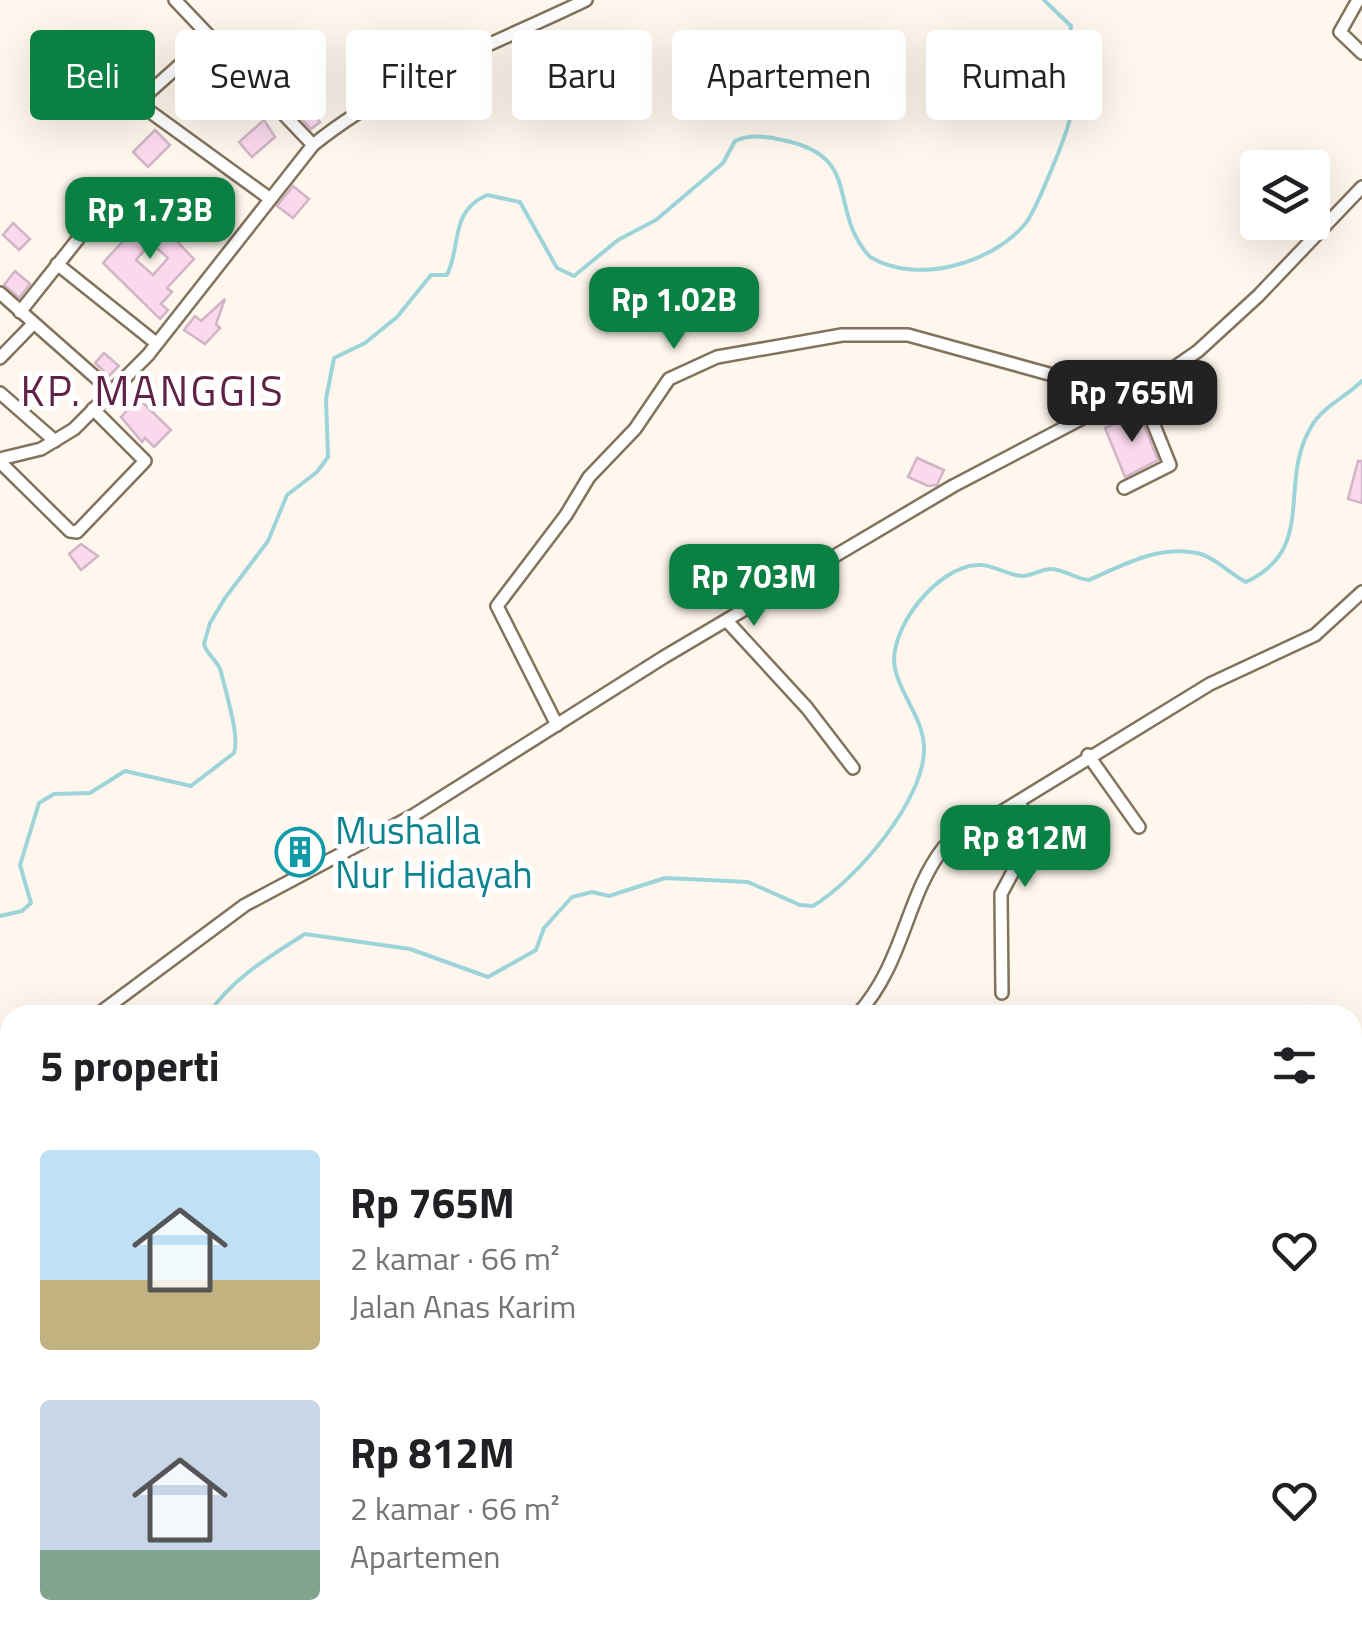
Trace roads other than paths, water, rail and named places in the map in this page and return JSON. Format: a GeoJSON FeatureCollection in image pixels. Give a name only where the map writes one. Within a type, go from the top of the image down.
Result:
{"type":"FeatureCollection","features":[{"type":"Feature","properties":{"kind":"street"},"geometry":{"type":"LineString","coordinates":[[175,0],[204,30]]}},
{"type":"Feature","properties":{"kind":"street"},"geometry":{"type":"LineString","coordinates":[[93,409],[145,461],[77,532],[70,531],[0,462],[55,441],[93,409],[156,343],[313,145],[336,126],[404,87],[586,0]]}},
{"type":"Feature","properties":{"kind":"street"},"geometry":{"type":"LineString","coordinates":[[1358,0],[1340,32],[1362,53]]}},
{"type":"Feature","properties":{"kind":"street"},"geometry":{"type":"LineString","coordinates":[[175,69],[145,96],[145,108],[269,198]]}},
{"type":"Feature","properties":{"kind":"street"},"geometry":{"type":"LineString","coordinates":[[289,120],[313,145]]}},
{"type":"Feature","properties":{"kind":"street"},"geometry":{"type":"LineString","coordinates":[[110,1005],[244,906],[414,815],[727,620],[953,486],[1139,388],[1198,351],[1362,187]]}},
{"type":"Feature","properties":{"kind":"street"},"geometry":{"type":"LineString","coordinates":[[20,312],[78,239]]}},
{"type":"Feature","properties":{"kind":"street"},"geometry":{"type":"LineString","coordinates":[[58,264],[156,343]]}},
{"type":"Feature","properties":{"kind":"street"},"geometry":{"type":"LineString","coordinates":[[0,294],[110,390]]}},
{"type":"Feature","properties":{"kind":"street"},"geometry":{"type":"LineString","coordinates":[[0,358],[33,324]]}},
{"type":"Feature","properties":{"kind":"street"},"geometry":{"type":"LineString","coordinates":[[557,725],[519,642],[496,609],[588,477],[636,429],[672,376],[717,357],[742,355],[768,345],[842,335],[908,335],[1125,395]]}},
{"type":"Feature","properties":{"kind":"street"},"geometry":{"type":"LineString","coordinates":[[1124,488],[1170,465],[1139,388]]}},
{"type":"Feature","properties":{"kind":"street"},"geometry":{"type":"LineString","coordinates":[[0,393],[55,441]]}},
{"type":"Feature","properties":{"kind":"street"},"geometry":{"type":"LineString","coordinates":[[864,1005],[897,956],[944,847],[1088,755],[1210,684],[1315,635],[1362,592]]}},
{"type":"Feature","properties":{"kind":"street"},"geometry":{"type":"LineString","coordinates":[[727,620],[814,716],[854,768]]}},
{"type":"Feature","properties":{"kind":"street"},"geometry":{"type":"LineString","coordinates":[[1088,755],[1139,827]]}},
{"type":"Feature","properties":{"kind":"street"},"geometry":{"type":"LineString","coordinates":[[1002,994],[1000,894],[1031,838],[1020,802]]}},
{"type":"Feature","properties":{"kind":"waterway"},"geometry":{"type":"LineString","coordinates":[[0,916],[22,911],[31,903],[20,865],[39,803],[54,794],[90,793],[125,771],[191,786],[234,753],[234,726],[221,672],[204,644],[210,623],[268,541],[287,495],[317,472],[328,457],[326,399],[334,358],[365,343],[397,317],[431,275],[447,275],[458,230],[475,202],[487,195],[520,202],[557,268],[574,276],[618,240],[656,220],[723,163],[735,141],[764,137],[808,148],[825,158],[841,186],[857,239],[870,257],[909,269],[952,266],[973,259],[1011,238],[1025,224],[1050,173],[1070,118],[1071,26],[1044,0]]}},
{"type":"Feature","properties":{"kind":"waterway"},"geometry":{"type":"LineString","coordinates":[[215,1005],[239,980],[305,934],[410,949],[488,977],[536,950],[544,928],[572,897],[592,892],[609,896],[665,878],[748,882],[800,905],[813,906],[848,878],[885,837],[901,814],[922,768],[923,736],[898,679],[895,653],[907,619],[932,588],[947,576],[978,565],[1023,576],[1052,569],[1089,580],[1141,558],[1183,551],[1210,558],[1246,582],[1268,568],[1282,552],[1293,514],[1301,449],[1311,427],[1362,381]]}},
{"type":"Feature","properties":{"kind":"place","name":"Mushalla Nur Hidayah"},"geometry":{"type":"Point","coordinates":[300,852]}},
{"type":"Feature","properties":{"kind":"district","name":"KP. MANGGIS"},"geometry":{"type":"Point","coordinates":[153,390]}}]}
